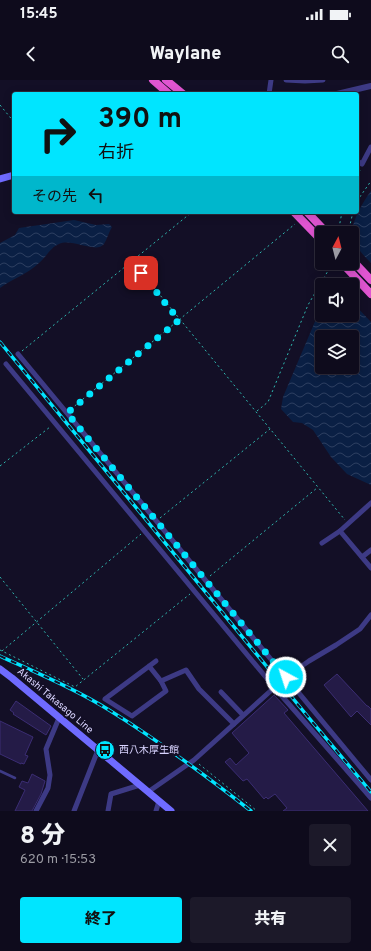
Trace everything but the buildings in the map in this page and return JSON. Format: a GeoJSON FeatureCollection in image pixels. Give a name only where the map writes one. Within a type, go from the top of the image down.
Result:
{"type":"FeatureCollection","features":[{"type":"Feature","properties":{"kind":"highway"},"geometry":{"type":"LineString","coordinates":[[153,80],[167,92]]}},
{"type":"Feature","properties":{"kind":"highway"},"geometry":{"type":"LineString","coordinates":[[166,80],[181,92]]}},
{"type":"Feature","properties":{"kind":"highway"},"geometry":{"type":"LineString","coordinates":[[296,214],[315,234]]}},
{"type":"Feature","properties":{"kind":"highway"},"geometry":{"type":"LineString","coordinates":[[309,214],[320,226]]}},
{"type":"Feature","properties":{"kind":"highway"},"geometry":{"type":"LineString","coordinates":[[359,267],[371,280]]}},
{"type":"Feature","properties":{"kind":"highway"},"geometry":{"type":"LineString","coordinates":[[349,270],[371,294]]}},
{"type":"Feature","properties":{"kind":"main road"},"geometry":{"type":"LineString","coordinates":[[0,179],[12,176]]}},
{"type":"Feature","properties":{"kind":"main road","name":"Akashi Takasago Line"},"geometry":{"type":"LineString","coordinates":[[0,669],[171,811]]}},
{"type":"Feature","properties":{"kind":"street"},"geometry":{"type":"LineString","coordinates":[[268,92],[271,80]]}},
{"type":"Feature","properties":{"kind":"street"},"geometry":{"type":"LineString","coordinates":[[286,80],[305,82],[323,80]]}},
{"type":"Feature","properties":{"kind":"street"},"geometry":{"type":"LineString","coordinates":[[343,92],[368,84]]}},
{"type":"Feature","properties":{"kind":"street"},"geometry":{"type":"LineString","coordinates":[[360,162],[371,147]]}},
{"type":"Feature","properties":{"kind":"street"},"geometry":{"type":"LineString","coordinates":[[18,354],[371,780]]}},
{"type":"Feature","properties":{"kind":"street"},"geometry":{"type":"LineString","coordinates":[[6,364],[193,591],[371,798]]}},
{"type":"Feature","properties":{"kind":"street"},"geometry":{"type":"LineString","coordinates":[[322,543],[340,531],[371,503]]}},
{"type":"Feature","properties":{"kind":"street"},"geometry":{"type":"LineString","coordinates":[[340,531],[371,568]]}},
{"type":"Feature","properties":{"kind":"street"},"geometry":{"type":"LineString","coordinates":[[362,557],[371,550]]}},
{"type":"Feature","properties":{"kind":"street"},"geometry":{"type":"LineString","coordinates":[[148,792],[194,760],[286,677],[309,661],[336,646],[360,629],[371,616]]}},
{"type":"Feature","properties":{"kind":"street"},"geometry":{"type":"LineString","coordinates":[[149,666],[161,681],[166,691],[132,716],[105,699],[149,666],[156,661]]}},
{"type":"Feature","properties":{"kind":"street"},"geometry":{"type":"LineString","coordinates":[[161,681],[186,670],[199,688],[234,724]]}},
{"type":"Feature","properties":{"kind":"street"},"geometry":{"type":"LineString","coordinates":[[221,692],[243,715]]}},
{"type":"Feature","properties":{"kind":"street"},"geometry":{"type":"LineString","coordinates":[[36,811],[48,788],[50,775],[46,749],[60,718]]}},
{"type":"Feature","properties":{"kind":"street"},"geometry":{"type":"LineString","coordinates":[[74,811],[98,750]]}},
{"type":"Feature","properties":{"kind":"street"},"geometry":{"type":"LineString","coordinates":[[108,811],[111,794],[140,785]]}},
{"type":"Feature","properties":{"kind":"street"},"geometry":{"type":"LineString","coordinates":[[156,811],[159,801]]}},
{"type":"Feature","properties":{"kind":"lane"},"geometry":{"type":"LineString","coordinates":[[0,771],[15,778]]}},
{"type":"Feature","properties":{"kind":"path"},"geometry":{"type":"LineString","coordinates":[[0,105],[12,120]]}},
{"type":"Feature","properties":{"kind":"path"},"geometry":{"type":"LineString","coordinates":[[359,198],[371,181]]}},
{"type":"Feature","properties":{"kind":"path"},"geometry":{"type":"LineString","coordinates":[[18,354],[190,214]]}},
{"type":"Feature","properties":{"kind":"path"},"geometry":{"type":"LineString","coordinates":[[339,226],[342,214]]}},
{"type":"Feature","properties":{"kind":"path"},"geometry":{"type":"LineString","coordinates":[[350,226],[353,214]]}},
{"type":"Feature","properties":{"kind":"path"},"geometry":{"type":"LineString","coordinates":[[67,413],[296,224]]}},
{"type":"Feature","properties":{"kind":"path"},"geometry":{"type":"LineString","coordinates":[[132,262],[348,523]]}},
{"type":"Feature","properties":{"kind":"path"},"geometry":{"type":"LineString","coordinates":[[256,412],[268,402],[308,306],[329,270]]}},
{"type":"Feature","properties":{"kind":"path"},"geometry":{"type":"LineString","coordinates":[[0,466],[55,422]]}},
{"type":"Feature","properties":{"kind":"path"},"geometry":{"type":"LineString","coordinates":[[156,521],[270,429]]}},
{"type":"Feature","properties":{"kind":"path"},"geometry":{"type":"LineString","coordinates":[[205,580],[318,487]]}},
{"type":"Feature","properties":{"kind":"path"},"geometry":{"type":"LineString","coordinates":[[145,531],[1,650],[75,687],[193,591]]}},
{"type":"Feature","properties":{"kind":"path"},"geometry":{"type":"LineString","coordinates":[[0,577],[84,680]]}},
{"type":"Feature","properties":{"kind":"path"},"geometry":{"type":"LineString","coordinates":[[194,760],[257,811]]}},
{"type":"Feature","properties":{"kind":"water"},"geometry":{"type":"Polygon","coordinates":[[[371,191],[371,263],[359,250],[359,226],[353,226],[359,211],[371,191]]]}},
{"type":"Feature","properties":{"kind":"water"},"geometry":{"type":"Polygon","coordinates":[[[74,220],[96,225],[109,224],[112,227],[104,244],[100,247],[90,247],[70,243],[59,244],[53,247],[35,267],[0,288],[0,243],[15,235],[19,228],[74,220]]]}},
{"type":"Feature","properties":{"kind":"water"},"geometry":{"type":"Polygon","coordinates":[[[359,309],[371,322],[371,485],[347,474],[331,457],[313,430],[302,423],[293,422],[281,409],[283,397],[315,322],[359,322],[359,309]]]}},
{"type":"Feature","properties":{"kind":"railway"},"geometry":{"type":"LineString","coordinates":[[0,342],[371,792]]}},
{"type":"Feature","properties":{"kind":"railway"},"geometry":{"type":"LineString","coordinates":[[0,656],[69,688],[109,710],[182,759],[251,811]]}},
{"type":"Feature","properties":{"kind":"place","name":"西八木厚生館"},"geometry":{"type":"Point","coordinates":[105,750]}},
{"type":"Feature","properties":{"kind":"route"},"geometry":{"type":"LineString","coordinates":[[141,273],[179,320],[67,413],[286,677]]}}]}
